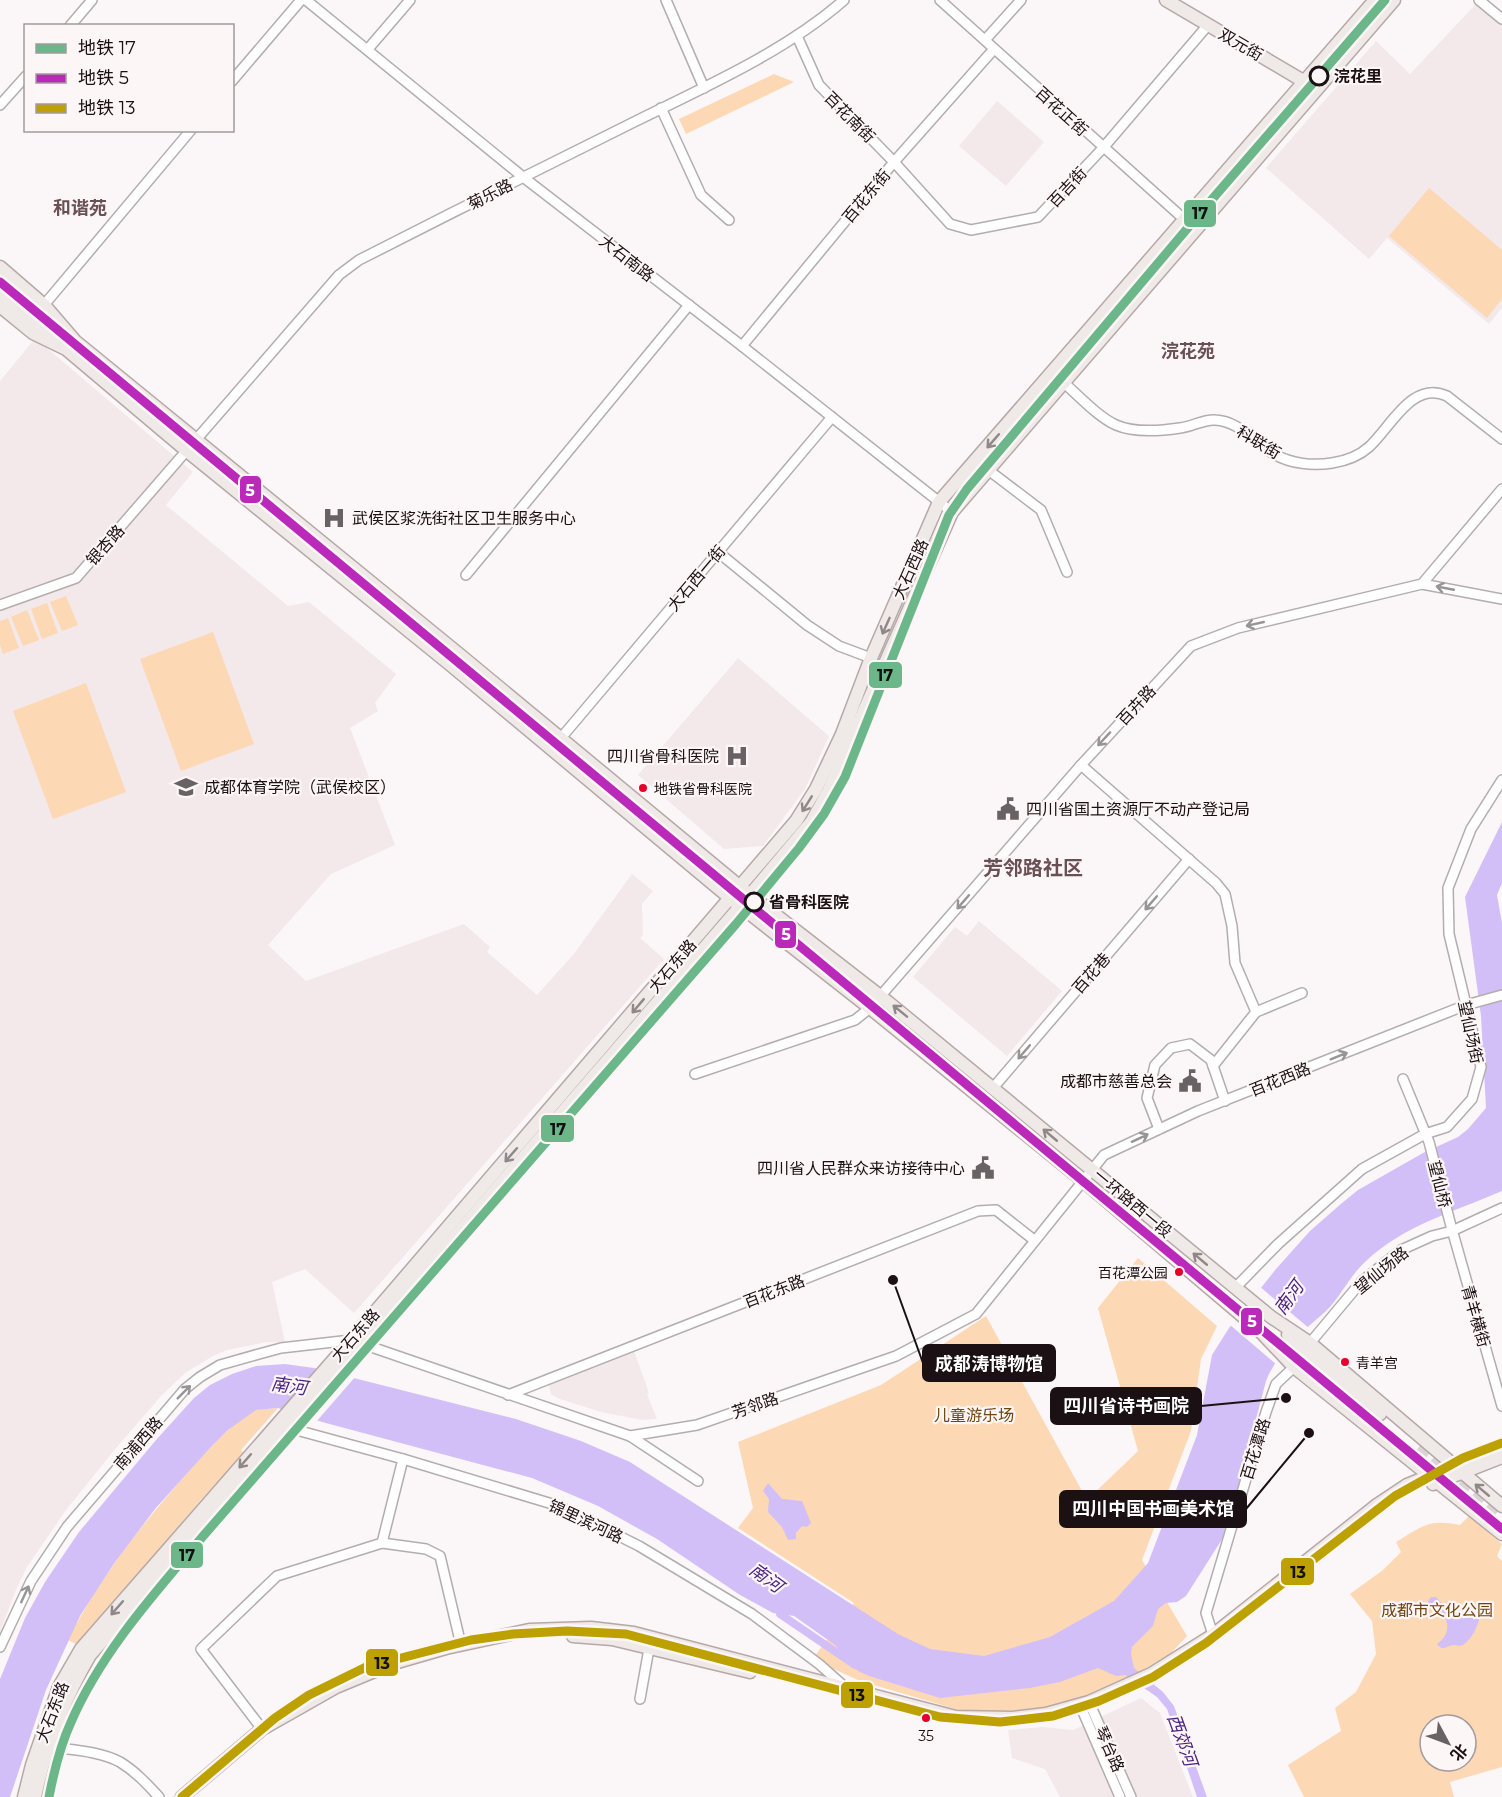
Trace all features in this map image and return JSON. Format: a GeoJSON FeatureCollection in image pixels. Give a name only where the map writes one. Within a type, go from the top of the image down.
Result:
{"type":"FeatureCollection","features":[{"type":"Feature","properties":{"kind":"main road","name":"双元街"},"geometry":{"type":"LineString","coordinates":[[1166,0],[1316,89]]}},
{"type":"Feature","properties":{"kind":"main road","name":"大石西路"},"geometry":{"type":"LineString","coordinates":[[735,902],[740,887],[787,832],[816,789],[842,734],[939,502],[1375,0]]}},
{"type":"Feature","properties":{"kind":"main road","name":"大石西路"},"geometry":{"type":"LineString","coordinates":[[735,902],[750,895],[812,821],[828,792],[952,512],[1394,0]]}},
{"type":"Feature","properties":{"kind":"main road","name":"一环路西一段"},"geometry":{"type":"LineString","coordinates":[[0,267],[37,312],[187,451],[452,666],[735,902],[1082,1180],[1235,1311],[1259,1330],[1298,1352]]}},
{"type":"Feature","properties":{"kind":"main road"},"geometry":{"type":"LineString","coordinates":[[0,279],[71,345]]}},
{"type":"Feature","properties":{"kind":"main road"},"geometry":{"type":"LineString","coordinates":[[0,293],[37,312]]}},
{"type":"Feature","properties":{"kind":"main road","name":"一环路西一段"},"geometry":{"type":"LineString","coordinates":[[0,306],[33,333],[71,345],[196,440],[740,887],[881,996],[1235,1288],[1270,1317],[1298,1352]]}},
{"type":"Feature","properties":{"kind":"main road","name":"大石东路"},"geometry":{"type":"LineString","coordinates":[[35,1797],[41,1768],[75,1681],[90,1655],[735,902]]}},
{"type":"Feature","properties":{"kind":"main road","name":"大石东路"},"geometry":{"type":"LineString","coordinates":[[24,1797],[32,1765],[60,1687],[81,1649],[345,1364],[356,1342]]}},
{"type":"Feature","properties":{"kind":"main road"},"geometry":{"type":"LineString","coordinates":[[1298,1352],[1416,1450]]}},
{"type":"Feature","properties":{"kind":"main road"},"geometry":{"type":"LineString","coordinates":[[1298,1352],[1458,1469],[1502,1506]]}},
{"type":"Feature","properties":{"kind":"main road"},"geometry":{"type":"LineString","coordinates":[[1298,1352],[1435,1479],[1502,1534]]}},
{"type":"Feature","properties":{"kind":"main road"},"geometry":{"type":"LineString","coordinates":[[182,1797],[262,1729],[336,1687],[412,1658],[529,1630],[591,1628],[634,1633],[650,1642],[891,1708],[967,1724],[1002,1726],[1051,1721],[1153,1677],[1214,1638],[1380,1512],[1435,1479],[1502,1446]]}},
{"type":"Feature","properties":{"kind":"main road"},"geometry":{"type":"LineString","coordinates":[[1458,1469],[1502,1457]]}},
{"type":"Feature","properties":{"kind":"main road"},"geometry":{"type":"LineString","coordinates":[[192,1797],[266,1735],[314,1705],[355,1684],[448,1653],[535,1636],[578,1635],[650,1642],[956,1717],[1013,1718],[1086,1707]]}},
{"type":"Feature","properties":{"kind":"street"},"geometry":{"type":"LineString","coordinates":[[72,24],[92,0]]}},
{"type":"Feature","properties":{"kind":"street"},"geometry":{"type":"LineString","coordinates":[[234,79],[301,0]]}},
{"type":"Feature","properties":{"kind":"street","name":"大石南路"},"geometry":{"type":"LineString","coordinates":[[306,0],[523,177],[952,512]]}},
{"type":"Feature","properties":{"kind":"street"},"geometry":{"type":"LineString","coordinates":[[368,49],[410,0]]}},
{"type":"Feature","properties":{"kind":"street"},"geometry":{"type":"LineString","coordinates":[[666,0],[704,88]]}},
{"type":"Feature","properties":{"kind":"street","name":"菊乐路"},"geometry":{"type":"LineString","coordinates":[[187,451],[339,275],[359,260],[704,88],[821,21],[844,0]]}},
{"type":"Feature","properties":{"kind":"street","name":"百花正街"},"geometry":{"type":"LineString","coordinates":[[940,0],[1185,220]]}},
{"type":"Feature","properties":{"kind":"street"},"geometry":{"type":"LineString","coordinates":[[985,40],[1021,0]]}},
{"type":"Feature","properties":{"kind":"street"},"geometry":{"type":"LineString","coordinates":[[1479,0],[1502,19]]}},
{"type":"Feature","properties":{"kind":"street","name":"百吉街"},"geometry":{"type":"LineString","coordinates":[[894,162],[950,224],[971,230],[1038,217],[1103,148],[1208,25]]}},
{"type":"Feature","properties":{"kind":"street","name":"百花南街"},"geometry":{"type":"LineString","coordinates":[[797,36],[819,85],[894,162]]}},
{"type":"Feature","properties":{"kind":"street","name":"百花东街"},"geometry":{"type":"LineString","coordinates":[[742,346],[894,162],[993,49]]}},
{"type":"Feature","properties":{"kind":"street"},"geometry":{"type":"LineString","coordinates":[[0,105],[24,78]]}},
{"type":"Feature","properties":{"kind":"street"},"geometry":{"type":"LineString","coordinates":[[662,108],[701,195],[729,219]]}},
{"type":"Feature","properties":{"kind":"street"},"geometry":{"type":"LineString","coordinates":[[37,312],[189,132]]}},
{"type":"Feature","properties":{"kind":"street"},"geometry":{"type":"LineString","coordinates":[[466,575],[689,305]]}},
{"type":"Feature","properties":{"kind":"street","name":"科联街"},"geometry":{"type":"LineString","coordinates":[[1063,382],[1116,425],[1137,430],[1169,429],[1215,420],[1242,429],[1274,454],[1303,464],[1332,463],[1360,453],[1369,447],[1411,400],[1430,392],[1439,392],[1447,396],[1502,439]]}},
{"type":"Feature","properties":{"kind":"street","name":"大石西一街"},"geometry":{"type":"LineString","coordinates":[[561,738],[832,417]]}},
{"type":"Feature","properties":{"kind":"street","name":"银杏路"},"geometry":{"type":"LineString","coordinates":[[0,605],[76,578],[187,451]]}},
{"type":"Feature","properties":{"kind":"street"},"geometry":{"type":"LineString","coordinates":[[987,469],[1041,510],[1067,572]]}},
{"type":"Feature","properties":{"kind":"street"},"geometry":{"type":"LineString","coordinates":[[1422,584],[1502,489]]}},
{"type":"Feature","properties":{"kind":"street"},"geometry":{"type":"LineString","coordinates":[[718,552],[807,625],[839,646],[872,658]]}},
{"type":"Feature","properties":{"kind":"street","name":"百卉路"},"geometry":{"type":"LineString","coordinates":[[695,1074],[855,1020],[870,1008],[1081,765],[1191,646],[1238,628],[1422,584],[1502,599]]}},
{"type":"Feature","properties":{"kind":"street"},"geometry":{"type":"LineString","coordinates":[[1081,765],[1216,882],[1225,894],[1232,926],[1235,963],[1257,1012]]}},
{"type":"Feature","properties":{"kind":"street","name":"望仙场街"},"geometry":{"type":"LineString","coordinates":[[1235,1288],[1278,1244],[1362,1169],[1447,1127],[1472,1099],[1481,1067],[1471,1004],[1449,934],[1448,888],[1471,829],[1502,780]]}},
{"type":"Feature","properties":{"kind":"street","name":"百花巷"},"geometry":{"type":"LineString","coordinates":[[993,1088],[1189,859]]}},
{"type":"Feature","properties":{"kind":"street"},"geometry":{"type":"LineString","coordinates":[[1213,1066],[1257,1012],[1302,993]]}},
{"type":"Feature","properties":{"kind":"street","name":"百花西路"},"geometry":{"type":"LineString","coordinates":[[1091,1169],[1104,1155],[1225,1101],[1471,1004],[1502,995]]}},
{"type":"Feature","properties":{"kind":"street"},"geometry":{"type":"LineString","coordinates":[[1159,1129],[1147,1098],[1155,1065],[1171,1048],[1190,1044],[1211,1060],[1225,1101]]}},
{"type":"Feature","properties":{"kind":"street","name":"望仙桥"},"geometry":{"type":"LineString","coordinates":[[1403,1079],[1427,1138],[1451,1228]]}},
{"type":"Feature","properties":{"kind":"street","name":"芳邻路"},"geometry":{"type":"LineString","coordinates":[[356,1342],[630,1436],[697,1425],[896,1356],[976,1314],[1091,1169]]}},
{"type":"Feature","properties":{"kind":"street","name":"望仙场路"},"geometry":{"type":"LineString","coordinates":[[1298,1352],[1361,1282],[1401,1250],[1502,1208]]}},
{"type":"Feature","properties":{"kind":"street","name":"百花东路"},"geometry":{"type":"LineString","coordinates":[[508,1395],[978,1211],[996,1210],[1034,1240]]}},
{"type":"Feature","properties":{"kind":"street","name":"青羊横街"},"geometry":{"type":"LineString","coordinates":[[1451,1228],[1502,1406]]}},
{"type":"Feature","properties":{"kind":"street","name":"南浦西路"},"geometry":{"type":"LineString","coordinates":[[0,1647],[31,1581],[67,1527],[185,1389],[220,1365],[259,1354],[281,1348],[356,1342]]}},
{"type":"Feature","properties":{"kind":"street","name":"百花潭路"},"geometry":{"type":"LineString","coordinates":[[1214,1638],[1206,1613],[1266,1412],[1276,1384],[1298,1352]]}},
{"type":"Feature","properties":{"kind":"street","name":"锦里滨河路"},"geometry":{"type":"LineString","coordinates":[[290,1421],[403,1459],[559,1506],[639,1546],[752,1614],[819,1664],[847,1689]]}},
{"type":"Feature","properties":{"kind":"street"},"geometry":{"type":"LineString","coordinates":[[630,1436],[698,1481]]}},
{"type":"Feature","properties":{"kind":"street"},"geometry":{"type":"LineString","coordinates":[[382,1543],[403,1459]]}},
{"type":"Feature","properties":{"kind":"street"},"geometry":{"type":"LineString","coordinates":[[262,1729],[201,1648],[278,1576],[382,1543],[426,1549],[440,1556],[461,1645]]}},
{"type":"Feature","properties":{"kind":"street"},"geometry":{"type":"LineString","coordinates":[[640,1699],[650,1642]]}},
{"type":"Feature","properties":{"kind":"street","name":"琴台路"},"geometry":{"type":"LineString","coordinates":[[1086,1707],[1120,1797]]}},
{"type":"Feature","properties":{"kind":"street","name":"琴台路"},"geometry":{"type":"LineString","coordinates":[[1086,1707],[1131,1797]]}},
{"type":"Feature","properties":{"kind":"street"},"geometry":{"type":"LineString","coordinates":[[50,1747],[102,1755],[118,1761],[138,1775],[159,1797]]}},
{"type":"Feature","properties":{"kind":"shaded area"},"geometry":{"type":"Polygon","coordinates":[[[1476,4],[1502,26],[1502,308],[1489,324],[1387,238],[1369,259],[1266,168],[1376,41],[1410,74],[1476,4]]]}},
{"type":"Feature","properties":{"kind":"shaded area"},"geometry":{"type":"Polygon","coordinates":[[[997,101],[1044,142],[1006,186],[959,146],[997,101]]]}},
{"type":"Feature","properties":{"kind":"shaded area"},"geometry":{"type":"Polygon","coordinates":[[[33,341],[48,349],[193,472],[166,505],[288,606],[309,602],[396,674],[375,703],[378,711],[350,728],[395,845],[331,874],[268,945],[306,981],[464,924],[490,947],[487,952],[537,995],[573,955],[632,874],[653,891],[642,904],[643,935],[640,938],[664,959],[354,1313],[305,1269],[272,1282],[285,1342],[267,1342],[227,1350],[213,1356],[185,1373],[162,1395],[66,1510],[27,1567],[0,1632],[0,381],[33,341]]]}},
{"type":"Feature","properties":{"kind":"shaded area","name":"四川省骨科医院"},"geometry":{"type":"Polygon","coordinates":[[[738,658],[829,736],[805,789],[763,846],[724,849],[638,775],[738,658]]]}},
{"type":"Feature","properties":{"kind":"shaded area"},"geometry":{"type":"Polygon","coordinates":[[[979,921],[1062,991],[1007,1056],[913,977],[955,927],[967,936],[979,921]]]}},
{"type":"Feature","properties":{"kind":"shaded area"},"geometry":{"type":"Polygon","coordinates":[[[634,1351],[657,1419],[642,1420],[601,1412],[551,1394],[549,1385],[634,1351]]]}},
{"type":"Feature","properties":{"kind":"shaded area"},"geometry":{"type":"Polygon","coordinates":[[[1141,1698],[1160,1713],[1193,1797],[1060,1797],[1045,1769],[1012,1758],[1008,1730],[1043,1727],[1073,1730],[1141,1698]]]}},
{"type":"Feature","properties":{"kind":"green space"},"geometry":{"type":"Polygon","coordinates":[[[774,74],[794,82],[686,134],[679,119],[774,74]]]}},
{"type":"Feature","properties":{"kind":"green space"},"geometry":{"type":"Polygon","coordinates":[[[1429,188],[1502,250],[1502,299],[1487,318],[1389,236],[1429,188]]]}},
{"type":"Feature","properties":{"kind":"green space"},"geometry":{"type":"Polygon","coordinates":[[[66,596],[78,625],[62,631],[50,602],[66,596]]]}},
{"type":"Feature","properties":{"kind":"green space"},"geometry":{"type":"Polygon","coordinates":[[[47,603],[58,633],[42,639],[31,609],[47,603]]]}},
{"type":"Feature","properties":{"kind":"green space"},"geometry":{"type":"Polygon","coordinates":[[[27,610],[39,640],[23,646],[11,617],[27,610]]]}},
{"type":"Feature","properties":{"kind":"green space"},"geometry":{"type":"Polygon","coordinates":[[[8,618],[19,648],[3,654],[0,645],[0,621],[8,618]]]}},
{"type":"Feature","properties":{"kind":"green space"},"geometry":{"type":"Polygon","coordinates":[[[213,632],[254,744],[181,771],[140,659],[213,632]]]}},
{"type":"Feature","properties":{"kind":"green space"},"geometry":{"type":"Polygon","coordinates":[[[86,683],[126,792],[53,819],[13,711],[86,683]]]}},
{"type":"Feature","properties":{"kind":"green space","name":"百花潭公园"},"geometry":{"type":"Polygon","coordinates":[[[1138,1258],[1217,1326],[1201,1359],[1191,1431],[1142,1560],[1187,1636],[1170,1654],[1100,1695],[1042,1711],[966,1712],[860,1681],[825,1665],[814,1657],[854,1603],[738,1528],[753,1508],[738,1442],[881,1385],[986,1316],[1087,1500],[1138,1451],[1098,1308],[1138,1258]]]}},
{"type":"Feature","properties":{"kind":"green space"},"geometry":{"type":"Polygon","coordinates":[[[278,1408],[241,1450],[244,1453],[200,1501],[78,1645],[68,1640],[110,1569],[197,1462],[225,1433],[249,1413],[258,1409],[278,1408]]]}},
{"type":"Feature","properties":{"kind":"green space","name":"成都市文化公园"},"geometry":{"type":"Polygon","coordinates":[[[1469,1516],[1502,1544],[1497,1556],[1502,1561],[1502,1767],[1450,1782],[1454,1797],[1304,1797],[1288,1765],[1341,1731],[1335,1708],[1356,1692],[1376,1654],[1372,1621],[1350,1594],[1383,1570],[1401,1552],[1396,1542],[1426,1525],[1449,1523],[1460,1525],[1469,1516]]]}},
{"type":"Feature","properties":{"kind":"water"},"geometry":{"type":"Polygon","coordinates":[[[1502,822],[1502,883],[1497,895],[1502,923],[1502,1191],[1430,1220],[1380,1249],[1359,1268],[1330,1306],[1283,1352],[1266,1381],[1226,1533],[1186,1596],[1177,1602],[1166,1603],[1158,1609],[1153,1626],[1132,1647],[1134,1668],[1163,1692],[1174,1706],[1207,1797],[1197,1797],[1167,1709],[1157,1697],[1125,1675],[1116,1676],[1098,1668],[1060,1682],[1030,1688],[940,1698],[869,1676],[858,1671],[835,1645],[794,1616],[773,1613],[740,1595],[657,1539],[598,1506],[532,1478],[322,1422],[278,1408],[256,1410],[228,1430],[155,1509],[113,1565],[80,1616],[46,1690],[10,1797],[0,1797],[0,1679],[25,1618],[45,1582],[79,1532],[194,1398],[210,1385],[256,1366],[285,1364],[314,1368],[516,1419],[581,1441],[630,1462],[898,1634],[930,1649],[984,1656],[1050,1637],[1114,1601],[1148,1563],[1197,1435],[1212,1355],[1229,1328],[1310,1231],[1342,1203],[1358,1190],[1423,1153],[1458,1137],[1486,1108],[1481,1016],[1465,897],[1502,822]]]}},
{"type":"Feature","properties":{"kind":"water"},"geometry":{"type":"Polygon","coordinates":[[[768,1483],[782,1499],[802,1501],[811,1523],[807,1527],[802,1526],[796,1533],[796,1539],[788,1540],[782,1527],[768,1512],[769,1499],[763,1491],[768,1483]]]}},
{"type":"Feature","properties":{"kind":"water"},"geometry":{"type":"Polygon","coordinates":[[[1431,1597],[1436,1597],[1443,1604],[1452,1608],[1461,1608],[1471,1604],[1480,1613],[1474,1632],[1468,1641],[1460,1646],[1443,1648],[1437,1644],[1446,1634],[1447,1622],[1439,1610],[1429,1605],[1428,1601],[1431,1597]]]}},
{"type":"Feature","properties":{"kind":"pier"},"geometry":{"type":"Polygon","coordinates":[[[1259,1286],[1310,1329],[1277,1365],[1229,1324],[1259,1286]]]}},
{"type":"Feature","properties":{"kind":"pier"},"geometry":{"type":"Polygon","coordinates":[[[318,1367],[356,1376],[316,1422],[280,1411],[318,1367]]]}},
{"type":"Feature","properties":{"kind":"waterway","name":"南河"},"geometry":{"type":"LineString","coordinates":[[778,1604],[780,1614],[855,1665]]}},
{"type":"Feature","properties":{"kind":"tunnel"},"geometry":{"type":"LineString","coordinates":[[1419,1447],[1502,1515]]}},
{"type":"Feature","properties":{"kind":"tunnel"},"geometry":{"type":"LineString","coordinates":[[1414,1454],[1484,1512]]}},
{"type":"Feature","properties":{"kind":"metro line","name":"17"},"geometry":{"type":"LineString","coordinates":[[49,1797],[64,1740],[84,1696],[114,1647],[149,1601],[736,924],[824,814],[845,777],[949,515],[967,489],[1208,204],[1385,0]]}},
{"type":"Feature","properties":{"kind":"metro line","name":"5"},"geometry":{"type":"LineString","coordinates":[[0,282],[1502,1529]]}},
{"type":"Feature","properties":{"kind":"metro line","name":"13"},"geometry":{"type":"LineString","coordinates":[[182,1797],[275,1718],[309,1695],[366,1667],[471,1640],[513,1634],[567,1631],[626,1634],[940,1717],[1000,1722],[1053,1716],[1099,1701],[1153,1677],[1206,1643],[1395,1496],[1463,1458],[1502,1443]]}},
{"type":"Feature","properties":{"kind":"place","name":"浣花里"},"geometry":{"type":"Point","coordinates":[1319,76]}},
{"type":"Feature","properties":{"kind":"place","name":"武侯区浆洗街社区卫生服务中心"},"geometry":{"type":"Point","coordinates":[334,518]}},
{"type":"Feature","properties":{"kind":"place","name":"四川省骨科医院"},"geometry":{"type":"Point","coordinates":[737,756]}},
{"type":"Feature","properties":{"kind":"place","name":"成都体育学院（武侯校区）"},"geometry":{"type":"Point","coordinates":[186,787]}},
{"type":"Feature","properties":{"kind":"place","name":"地铁省骨科医院"},"geometry":{"type":"Point","coordinates":[643,788]}},
{"type":"Feature","properties":{"kind":"place","name":"四川省国土资源厅不动产登记局"},"geometry":{"type":"Point","coordinates":[1008,809]}},
{"type":"Feature","properties":{"kind":"place","name":"省骨科医院"},"geometry":{"type":"Point","coordinates":[754,902]}},
{"type":"Feature","properties":{"kind":"place","name":"成都市慈善总会"},"geometry":{"type":"Point","coordinates":[1190,1081]}},
{"type":"Feature","properties":{"kind":"place","name":"四川省人民群众来访接待中心"},"geometry":{"type":"Point","coordinates":[983,1168]}},
{"type":"Feature","properties":{"kind":"place","name":"百花潭公园"},"geometry":{"type":"Point","coordinates":[1179,1272]}},
{"type":"Feature","properties":{"kind":"place","name":"成都涛博物馆"},"geometry":{"type":"Point","coordinates":[893,1280]}},
{"type":"Feature","properties":{"kind":"place","name":"青羊宫"},"geometry":{"type":"Point","coordinates":[1345,1362]}},
{"type":"Feature","properties":{"kind":"place","name":"四川省诗书画院"},"geometry":{"type":"Point","coordinates":[1286,1398]}},
{"type":"Feature","properties":{"kind":"place","name":"四川中国书画美术馆"},"geometry":{"type":"Point","coordinates":[1309,1433]}},
{"type":"Feature","properties":{"kind":"place","name":"35"},"geometry":{"type":"Point","coordinates":[926,1718]}},
{"type":"Feature","properties":{"kind":"district","name":"和谐苑"},"geometry":{"type":"Point","coordinates":[80,208]}},
{"type":"Feature","properties":{"kind":"district","name":"浣花苑"},"geometry":{"type":"Point","coordinates":[1188,351]}},
{"type":"Feature","properties":{"kind":"district","name":"芳邻路社区"},"geometry":{"type":"Point","coordinates":[1033,868]}},
{"type":"Feature","properties":{"kind":"park label","name":"儿童游乐场"},"geometry":{"type":"Point","coordinates":[974,1415]}},
{"type":"Feature","properties":{"kind":"water label","name":"西郊河"},"geometry":{"type":"Point","coordinates":[1182,1740]}}]}
